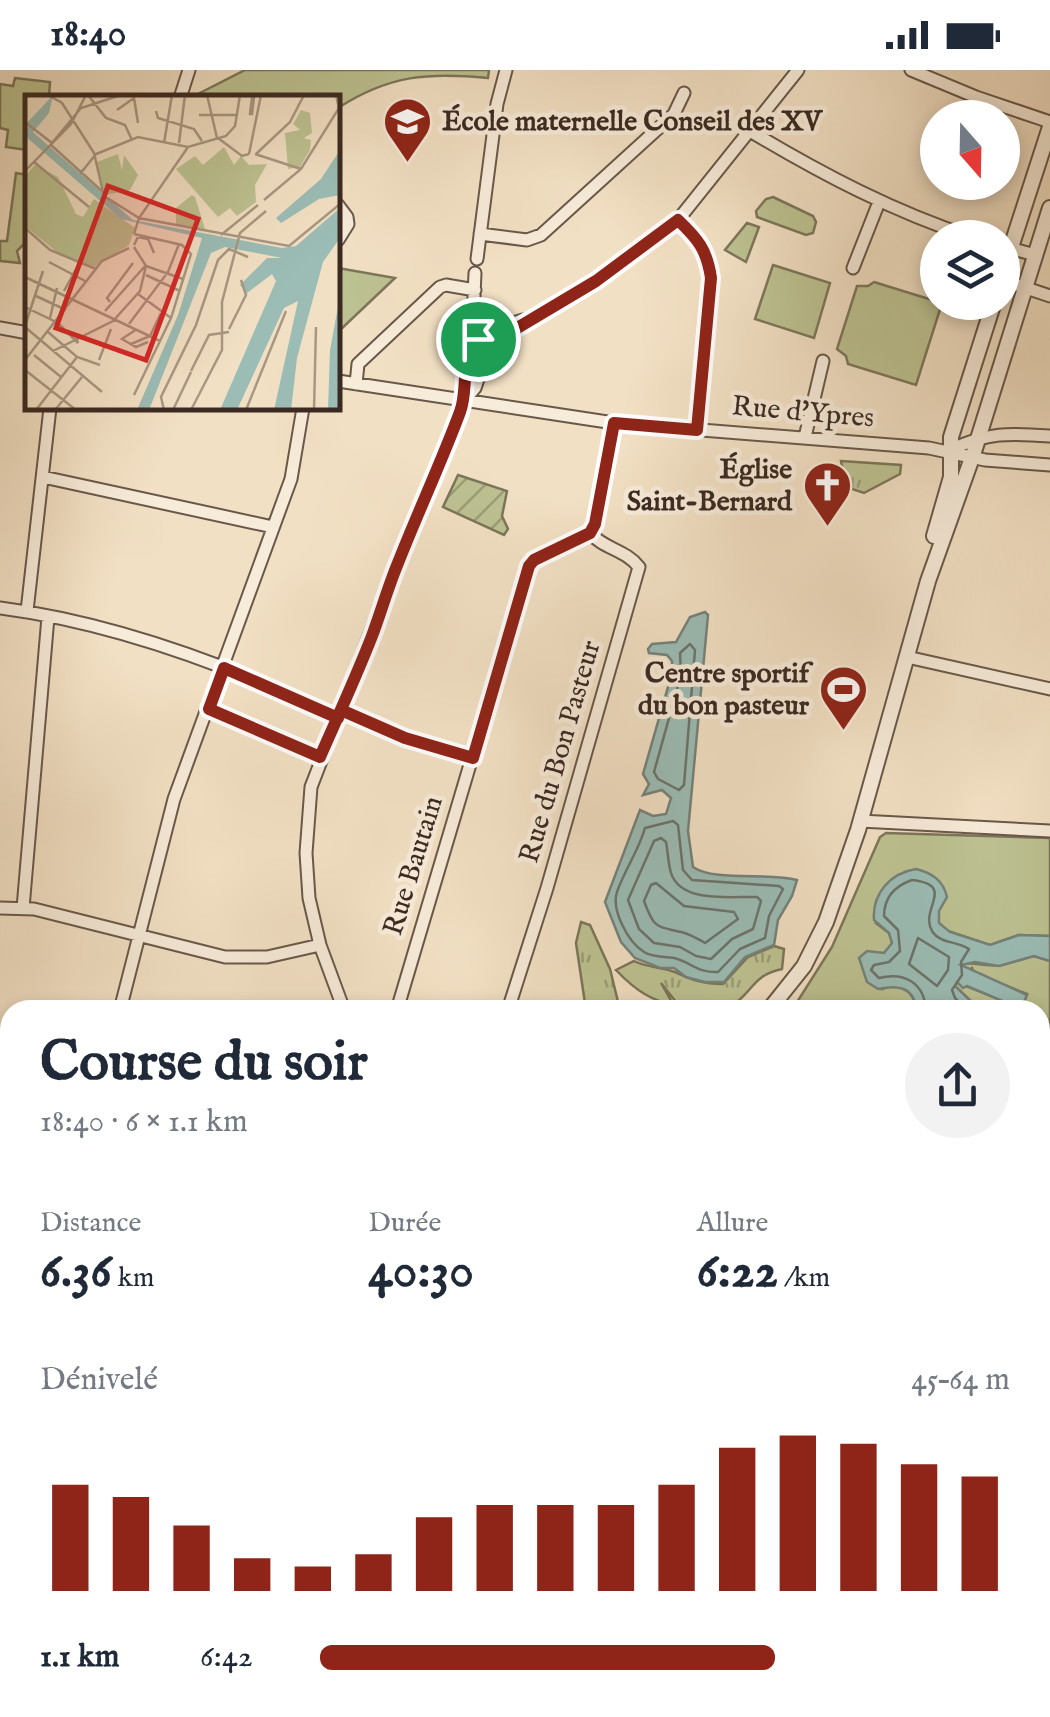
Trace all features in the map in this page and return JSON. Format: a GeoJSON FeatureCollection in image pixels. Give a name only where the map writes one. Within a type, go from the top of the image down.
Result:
{"type":"FeatureCollection","features":[{"type":"Feature","properties":{"kind":"street"},"geometry":{"type":"LineString","coordinates":[[181,95],[189,70]]}},
{"type":"Feature","properties":{"kind":"street"},"geometry":{"type":"LineString","coordinates":[[477,259],[496,104],[506,70]]}},
{"type":"Feature","properties":{"kind":"street"},"geometry":{"type":"LineString","coordinates":[[340,1000],[320,946],[309,898],[306,852],[311,787],[464,401],[475,388],[488,347],[596,281],[678,220],[798,70]]}},
{"type":"Feature","properties":{"kind":"street"},"geometry":{"type":"LineString","coordinates":[[911,70],[1050,124],[1017,220]]}},
{"type":"Feature","properties":{"kind":"street"},"geometry":{"type":"LineString","coordinates":[[480,234],[538,238],[674,114],[684,93]]}},
{"type":"Feature","properties":{"kind":"street"},"geometry":{"type":"LineString","coordinates":[[750,131],[825,176],[926,220]]}},
{"type":"Feature","properties":{"kind":"street"},"geometry":{"type":"LineString","coordinates":[[854,268],[879,202]]}},
{"type":"Feature","properties":{"kind":"street"},"geometry":{"type":"LineString","coordinates":[[340,207],[348,224],[340,237]]}},
{"type":"Feature","properties":{"kind":"street"},"geometry":{"type":"LineString","coordinates":[[777,1000],[804,966],[826,922],[860,821],[928,581],[973,456],[1050,208]]}},
{"type":"Feature","properties":{"kind":"street"},"geometry":{"type":"LineString","coordinates":[[678,220],[700,240],[708,256],[711,278],[697,430]]}},
{"type":"Feature","properties":{"kind":"street"},"geometry":{"type":"LineString","coordinates":[[1020,251],[1035,255]]}},
{"type":"Feature","properties":{"kind":"street"},"geometry":{"type":"LineString","coordinates":[[475,273],[473,319],[483,359]]}},
{"type":"Feature","properties":{"kind":"street"},"geometry":{"type":"LineString","coordinates":[[1020,285],[1050,296]]}},
{"type":"Feature","properties":{"kind":"street"},"geometry":{"type":"LineString","coordinates":[[356,384],[358,364],[440,287],[475,290]]}},
{"type":"Feature","properties":{"kind":"street"},"geometry":{"type":"LineString","coordinates":[[464,401],[463,382],[470,348],[491,330],[538,316]]}},
{"type":"Feature","properties":{"kind":"street"},"geometry":{"type":"LineString","coordinates":[[928,581],[931,548],[951,477],[950,450],[959,410],[988,320]]}},
{"type":"Feature","properties":{"kind":"street"},"geometry":{"type":"LineString","coordinates":[[0,328],[25,332]]}},
{"type":"Feature","properties":{"kind":"street"},"geometry":{"type":"LineString","coordinates":[[805,437],[823,361]]}},
{"type":"Feature","properties":{"kind":"street","name":"Rue d'Ypres"},"geometry":{"type":"LineString","coordinates":[[340,381],[614,423],[950,450],[985,460],[1050,465]]}},
{"type":"Feature","properties":{"kind":"street"},"geometry":{"type":"LineString","coordinates":[[27,612],[50,410]]}},
{"type":"Feature","properties":{"kind":"street"},"geometry":{"type":"LineString","coordinates":[[123,1000],[174,800],[291,480],[302,410]]}},
{"type":"Feature","properties":{"kind":"street"},"geometry":{"type":"LineString","coordinates":[[590,533],[614,423]]}},
{"type":"Feature","properties":{"kind":"street"},"geometry":{"type":"LineString","coordinates":[[950,450],[994,433],[1050,436]]}},
{"type":"Feature","properties":{"kind":"street"},"geometry":{"type":"LineString","coordinates":[[43,477],[273,526]]}},
{"type":"Feature","properties":{"kind":"street","name":"Rue Bautain"},"geometry":{"type":"LineString","coordinates":[[400,1000],[529,566],[590,533]]}},
{"type":"Feature","properties":{"kind":"street","name":"Rue du Bon Pasteur"},"geometry":{"type":"LineString","coordinates":[[511,1000],[640,567],[630,556],[597,541],[590,533]]}},
{"type":"Feature","properties":{"kind":"street"},"geometry":{"type":"LineString","coordinates":[[0,608],[127,636],[224,668],[405,738],[473,758]]}},
{"type":"Feature","properties":{"kind":"street"},"geometry":{"type":"LineString","coordinates":[[23,908],[48,616]]}},
{"type":"Feature","properties":{"kind":"street"},"geometry":{"type":"LineString","coordinates":[[907,657],[1050,689]]}},
{"type":"Feature","properties":{"kind":"street"},"geometry":{"type":"LineString","coordinates":[[209,709],[320,757]]}},
{"type":"Feature","properties":{"kind":"street"},"geometry":{"type":"LineString","coordinates":[[860,821],[1050,832]]}},
{"type":"Feature","properties":{"kind":"street"},"geometry":{"type":"LineString","coordinates":[[0,908],[23,908],[224,956],[267,957],[320,946]]}},
{"type":"Feature","properties":{"kind":"green space"},"geometry":{"type":"Polygon","coordinates":[[[245,70],[489,70],[488,78],[428,76],[392,82],[340,107],[340,95],[196,95],[245,70]]]}},
{"type":"Feature","properties":{"kind":"green space"},"geometry":{"type":"Polygon","coordinates":[[[15,78],[50,82],[49,95],[25,95],[25,150],[6,147],[8,130],[0,128],[0,84],[13,86],[15,78]]]}},
{"type":"Feature","properties":{"kind":"green space"},"geometry":{"type":"Polygon","coordinates":[[[16,173],[25,174],[25,243],[17,251],[20,263],[0,261],[0,241],[7,241],[16,173]]]}},
{"type":"Feature","properties":{"kind":"green space"},"geometry":{"type":"Polygon","coordinates":[[[773,197],[813,216],[813,233],[806,235],[757,217],[756,211],[773,197]]]}},
{"type":"Feature","properties":{"kind":"green space"},"geometry":{"type":"Polygon","coordinates":[[[747,223],[759,227],[746,262],[725,250],[747,223]]]}},
{"type":"Feature","properties":{"kind":"green space"},"geometry":{"type":"Polygon","coordinates":[[[773,265],[830,283],[814,338],[755,319],[773,265]]]}},
{"type":"Feature","properties":{"kind":"green space"},"geometry":{"type":"Polygon","coordinates":[[[340,268],[395,278],[340,330],[340,268]]]}},
{"type":"Feature","properties":{"kind":"green space"},"geometry":{"type":"Polygon","coordinates":[[[874,282],[920,296],[920,320],[937,320],[916,385],[848,364],[846,356],[837,349],[857,286],[874,282]]]}},
{"type":"Feature","properties":{"kind":"green space"},"geometry":{"type":"Polygon","coordinates":[[[841,461],[901,465],[900,474],[864,493],[846,487],[841,461]]]}},
{"type":"Feature","properties":{"kind":"green space"},"geometry":{"type":"Polygon","coordinates":[[[458,475],[507,491],[502,516],[508,529],[504,535],[443,507],[458,475]]]}},
{"type":"Feature","properties":{"kind":"green space"},"geometry":{"type":"Polygon","coordinates":[[[886,833],[1050,838],[1050,936],[1019,935],[990,945],[945,930],[939,923],[877,924],[889,933],[892,943],[888,951],[879,955],[882,989],[906,990],[914,1000],[798,1000],[832,947],[880,837],[886,833]]]}},
{"type":"Feature","properties":{"kind":"green space"},"geometry":{"type":"Polygon","coordinates":[[[581,922],[590,925],[610,969],[618,1000],[585,1000],[576,943],[581,922]]]}},
{"type":"Feature","properties":{"kind":"green space"},"geometry":{"type":"Polygon","coordinates":[[[774,946],[784,949],[782,969],[761,978],[739,1000],[674,1000],[661,983],[671,1000],[657,1000],[616,970],[634,961],[698,981],[723,984],[748,957],[774,946]]]}},
{"type":"Feature","properties":{"kind":"green space"},"geometry":{"type":"Polygon","coordinates":[[[1034,956],[1050,961],[1050,1000],[1025,1000],[1027,994],[974,973],[972,968],[958,983],[1002,1000],[970,1000],[955,986],[951,974],[967,963],[1002,965],[1034,956]]]}},
{"type":"Feature","properties":{"kind":"water"},"geometry":{"type":"Polygon","coordinates":[[[705,612],[708,615],[688,831],[693,867],[728,876],[797,880],[778,920],[774,945],[745,957],[724,982],[686,977],[674,968],[660,968],[635,958],[621,942],[605,902],[640,810],[653,816],[666,814],[671,798],[662,790],[643,795],[649,784],[643,774],[672,673],[672,661],[667,655],[649,653],[648,649],[652,644],[676,642],[690,617],[705,612]]]}},
{"type":"Feature","properties":{"kind":"water"},"geometry":{"type":"Polygon","coordinates":[[[916,869],[932,875],[943,886],[947,897],[939,911],[939,923],[950,932],[990,945],[1019,935],[1050,936],[1050,961],[1034,956],[999,966],[975,962],[961,965],[1027,995],[1025,1000],[1000,1000],[967,986],[963,988],[957,982],[955,986],[970,1000],[914,1000],[904,989],[878,989],[867,982],[859,958],[867,951],[884,953],[892,943],[889,933],[874,920],[876,902],[884,886],[916,869]]]}},
{"type":"Feature","properties":{"kind":"place","name":"École maternelle Conseil des XV"},"geometry":{"type":"Point","coordinates":[407,164]}},
{"type":"Feature","properties":{"kind":"place","name":"Église Saint-Bernard"},"geometry":{"type":"Point","coordinates":[827,528]}},
{"type":"Feature","properties":{"kind":"place","name":"Centre sportif du bon pasteur"},"geometry":{"type":"Point","coordinates":[844,732]}},
{"type":"Feature","properties":{"kind":"route"},"geometry":{"type":"LineString","coordinates":[[478,339],[470,348],[462,386],[464,401],[445,454],[397,564],[372,638],[341,710],[338,718],[320,757],[209,709],[224,668],[338,718],[341,710],[405,738],[473,758],[529,566],[590,533],[614,423],[697,430],[711,278],[708,256],[700,240],[678,220],[569,300],[497,340],[488,347],[483,359],[478,339]]}}]}
